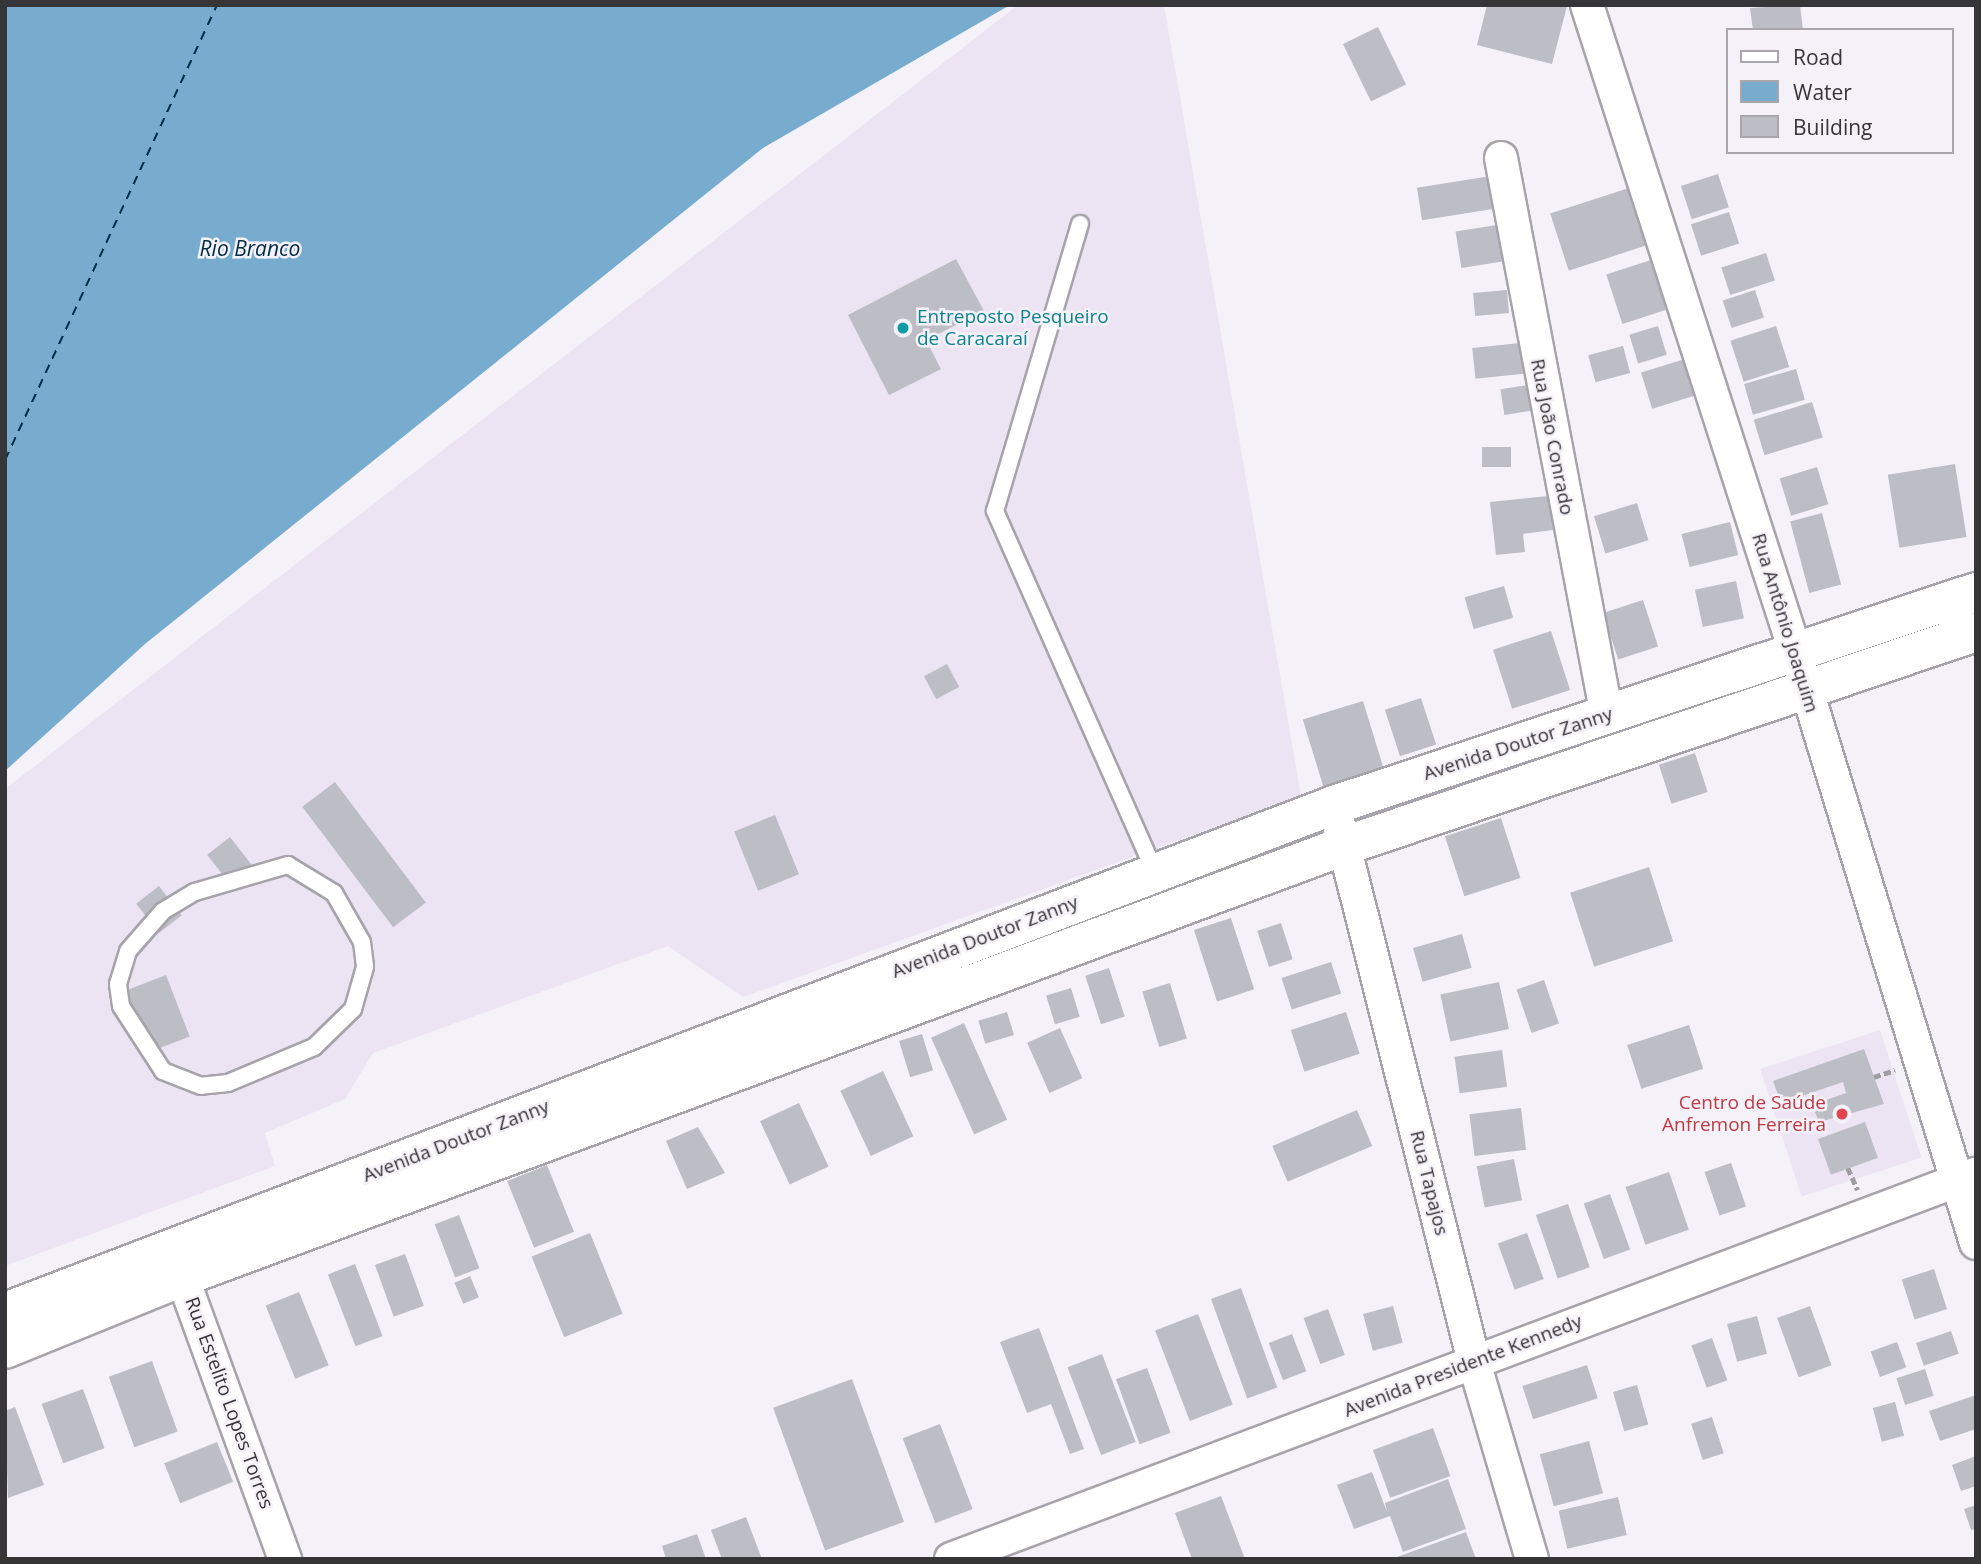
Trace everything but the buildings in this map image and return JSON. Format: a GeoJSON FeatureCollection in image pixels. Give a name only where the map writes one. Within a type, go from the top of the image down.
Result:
{"type":"FeatureCollection","features":[{"type":"Feature","properties":{"kind":"street","name":"Rua Antônio Joaquim"},"geometry":{"type":"LineString","coordinates":[[1587,5],[1966,1177],[1976,1243]]}},
{"type":"Feature","properties":{"kind":"street","name":"Rua João Conrado"},"geometry":{"type":"LineString","coordinates":[[1501,158],[1607,716]]}},
{"type":"Feature","properties":{"kind":"street","name":"Avenida Doutor Zanny"},"geometry":{"type":"LineString","coordinates":[[5,1312],[177,1262],[1344,846],[1800,668],[1976,592]]}},
{"type":"Feature","properties":{"kind":"street","name":"Avenida Doutor Zanny"},"geometry":{"type":"LineString","coordinates":[[5,1349],[177,1262],[1154,872],[1334,804],[1607,716],[1800,668],[1976,632]]}},
{"type":"Feature","properties":{"kind":"street","name":"Rua Tapajos"},"geometry":{"type":"LineString","coordinates":[[1334,804],[1474,1362],[1532,1559]]}},
{"type":"Feature","properties":{"kind":"street","name":"Avenida Presidente Kennedy"},"geometry":{"type":"LineString","coordinates":[[951,1559],[1966,1177]]}},
{"type":"Feature","properties":{"kind":"street","name":"Rua Estelito Lopes Torres"},"geometry":{"type":"LineString","coordinates":[[177,1262],[285,1559]]}},
{"type":"Feature","properties":{"kind":"lane"},"geometry":{"type":"LineString","coordinates":[[1080,224],[995,511],[1154,872]]}},
{"type":"Feature","properties":{"kind":"lane"},"geometry":{"type":"LineString","coordinates":[[288,865],[310,874],[334,893],[349,917],[362,942],[365,967],[353,1009],[314,1047],[228,1083],[201,1086],[163,1071],[121,1006],[118,984],[128,951],[163,911],[195,892],[255,870],[288,865]]}},
{"type":"Feature","properties":{"kind":"shaded area"},"geometry":{"type":"Polygon","coordinates":[[[1018,5],[1164,5],[1301,796],[743,997],[668,946],[373,1053],[345,1099],[265,1133],[275,1166],[5,1266],[5,789],[1018,5]]]}},
{"type":"Feature","properties":{"kind":"shaded area","name":"Centro de Saúde Anfremon Ferreira"},"geometry":{"type":"Polygon","coordinates":[[[1880,1030],[1921,1157],[1802,1196],[1760,1069],[1880,1030]]]}},
{"type":"Feature","properties":{"kind":"water","name":"Rio Branco"},"geometry":{"type":"Polygon","coordinates":[[[5,5],[1010,5],[763,148],[145,644],[5,771],[5,5]]]}},
{"type":"Feature","properties":{"kind":"ferry route"},"geometry":{"type":"LineString","coordinates":[[5,460],[217,5]]}},
{"type":"Feature","properties":{"kind":"place","name":"Entreposto Pesqueiro de Caracaraí"},"geometry":{"type":"Point","coordinates":[903,328]}},
{"type":"Feature","properties":{"kind":"place","name":"Centro de Saúde Anfremon Ferreira"},"geometry":{"type":"Point","coordinates":[1842,1114]}}]}
